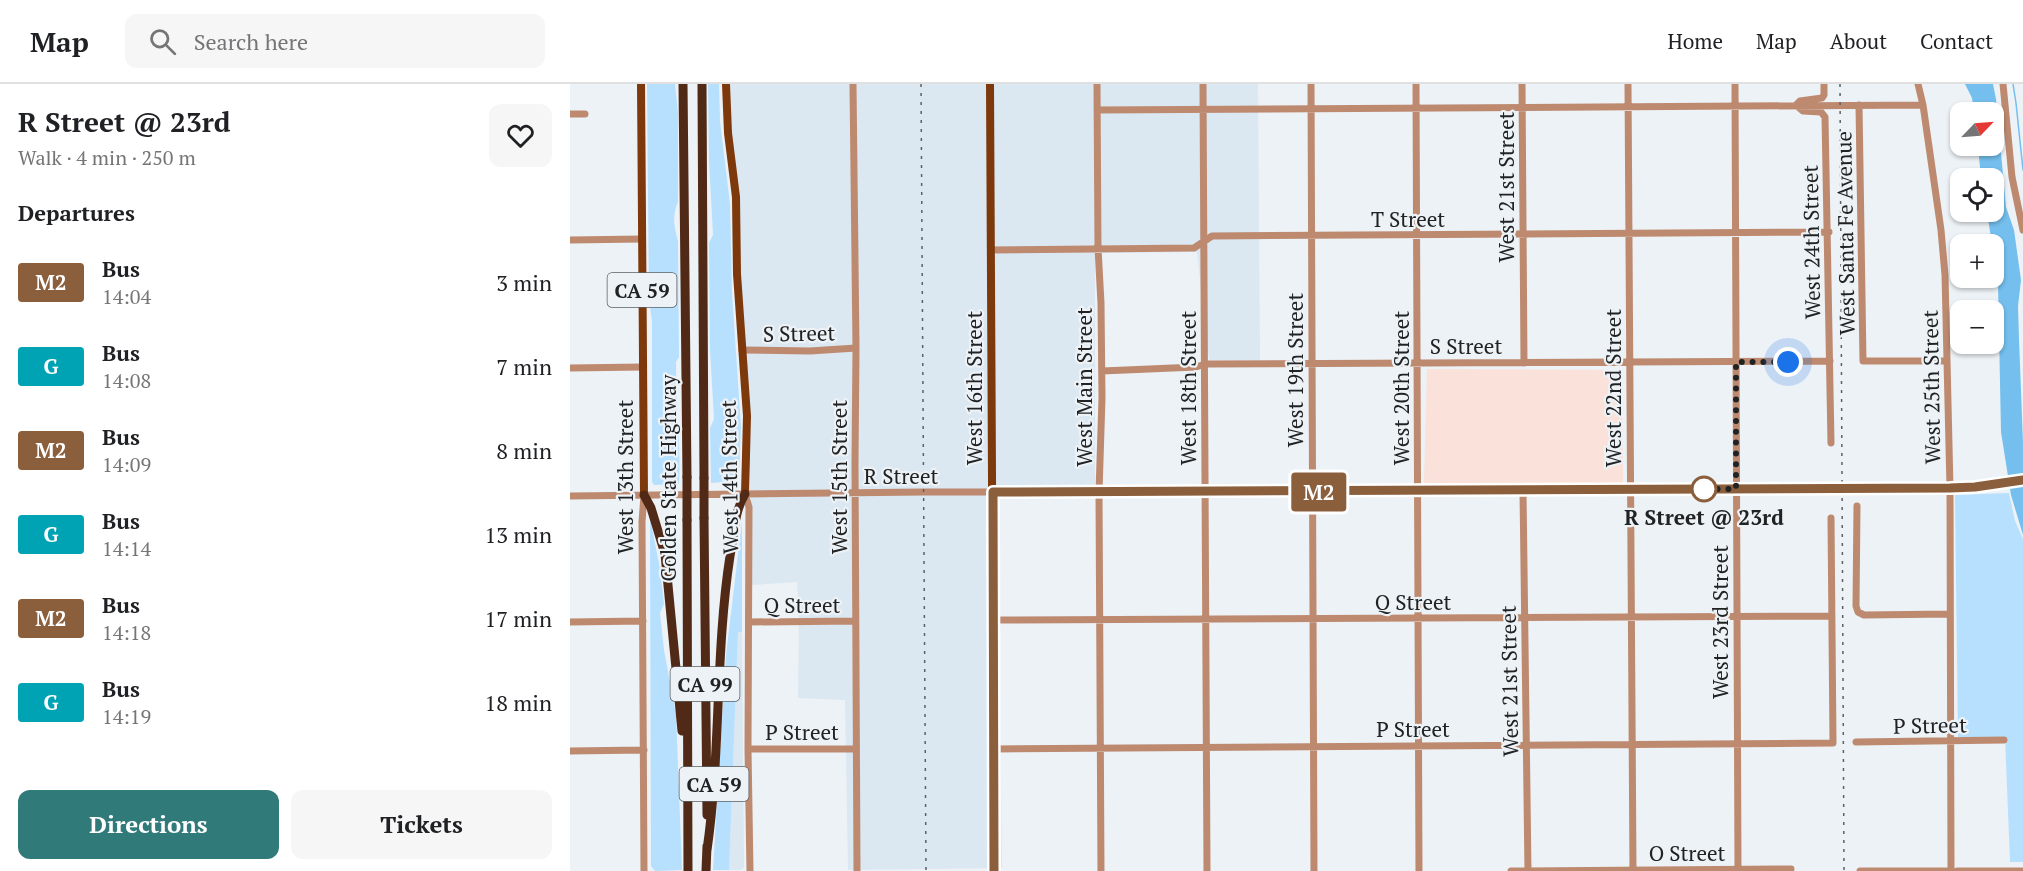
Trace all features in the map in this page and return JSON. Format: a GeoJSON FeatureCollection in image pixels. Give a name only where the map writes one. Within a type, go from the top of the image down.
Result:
{"type":"FeatureCollection","features":[{"type":"Feature","properties":{"kind":"highway","name":"Golden State Highway"},"geometry":{"type":"LineString","coordinates":[[683,84],[688,867]]}},
{"type":"Feature","properties":{"kind":"highway","name":"Golden State Highway"},"geometry":{"type":"LineString","coordinates":[[702,84],[706,867]]}},
{"type":"Feature","properties":{"kind":"highway","name":"CA 59"},"geometry":{"type":"LineString","coordinates":[[707,850],[714,784],[721,649],[728,574],[738,505],[745,494]]}},
{"type":"Feature","properties":{"kind":"highway"},"geometry":{"type":"LineString","coordinates":[[644,495],[651,508],[665,554],[680,701],[684,793],[688,819]]}},
{"type":"Feature","properties":{"kind":"main road","name":"West 13th Street"},"geometry":{"type":"LineString","coordinates":[[641,84],[644,495]]}},
{"type":"Feature","properties":{"kind":"main road","name":"West 14th Street"},"geometry":{"type":"LineString","coordinates":[[726,84],[728,133],[736,197],[737,274],[747,416],[745,494]]}},
{"type":"Feature","properties":{"kind":"main road","name":"West 16th Street"},"geometry":{"type":"LineString","coordinates":[[990,84],[994,871]]}},
{"type":"Feature","properties":{"kind":"street","name":"West 15th Street"},"geometry":{"type":"LineString","coordinates":[[853,84],[857,871]]}},
{"type":"Feature","properties":{"kind":"street","name":"West Main Street"},"geometry":{"type":"LineString","coordinates":[[1097,84],[1098,248],[1102,371],[1099,492],[1101,871]]}},
{"type":"Feature","properties":{"kind":"street","name":"West 18th Street"},"geometry":{"type":"LineString","coordinates":[[1203,84],[1207,871]]}},
{"type":"Feature","properties":{"kind":"street","name":"West 19th Street"},"geometry":{"type":"LineString","coordinates":[[1311,84],[1314,871]]}},
{"type":"Feature","properties":{"kind":"street","name":"West 20th Street"},"geometry":{"type":"LineString","coordinates":[[1416,84],[1419,871]]}},
{"type":"Feature","properties":{"kind":"street","name":"West 21st Street"},"geometry":{"type":"LineString","coordinates":[[1522,84],[1524,363]]}},
{"type":"Feature","properties":{"kind":"street","name":"West 22nd Street"},"geometry":{"type":"LineString","coordinates":[[1628,84],[1633,871]]}},
{"type":"Feature","properties":{"kind":"street","name":"West 23rd Street"},"geometry":{"type":"LineString","coordinates":[[1735,84],[1738,870]]}},
{"type":"Feature","properties":{"kind":"street"},"geometry":{"type":"LineString","coordinates":[[1796,105],[1800,101],[1822,98],[1824,84]]}},
{"type":"Feature","properties":{"kind":"street","name":"West 25th Street"},"geometry":{"type":"LineString","coordinates":[[1918,84],[1944,252],[1950,488],[1949,871]]}},
{"type":"Feature","properties":{"kind":"street"},"geometry":{"type":"LineString","coordinates":[[2003,84],[2012,177],[2023,230]]}},
{"type":"Feature","properties":{"kind":"street","name":"West 24th Street"},"geometry":{"type":"LineString","coordinates":[[1796,105],[1803,111],[1821,112],[1825,117],[1829,232],[1831,442]]}},
{"type":"Feature","properties":{"kind":"street","name":"West Santa Fe Avenue"},"geometry":{"type":"LineString","coordinates":[[1859,105],[1863,361],[1947,361]]}},
{"type":"Feature","properties":{"kind":"street"},"geometry":{"type":"LineString","coordinates":[[1097,110],[1923,105]]}},
{"type":"Feature","properties":{"kind":"street"},"geometry":{"type":"LineString","coordinates":[[570,114],[585,114]]}},
{"type":"Feature","properties":{"kind":"street","name":"T Street"},"geometry":{"type":"LineString","coordinates":[[991,250],[1194,248],[1212,237],[1829,232]]}},
{"type":"Feature","properties":{"kind":"street"},"geometry":{"type":"LineString","coordinates":[[570,240],[642,239]]}},
{"type":"Feature","properties":{"kind":"street","name":"S Street"},"geometry":{"type":"LineString","coordinates":[[742,350],[810,351],[856,348]]}},
{"type":"Feature","properties":{"kind":"street","name":"S Street"},"geometry":{"type":"LineString","coordinates":[[1102,371],[1196,367],[1205,364],[1830,361]]}},
{"type":"Feature","properties":{"kind":"street"},"geometry":{"type":"LineString","coordinates":[[570,368],[643,367]]}},
{"type":"Feature","properties":{"kind":"street","name":"R Street"},"geometry":{"type":"LineString","coordinates":[[570,496],[1950,488],[2023,479]]}},
{"type":"Feature","properties":{"kind":"street","name":"West 21st Street"},"geometry":{"type":"LineString","coordinates":[[1523,490],[1528,871]]}},
{"type":"Feature","properties":{"kind":"street","name":"West 14th Street"},"geometry":{"type":"LineString","coordinates":[[745,494],[749,507],[750,871]]}},
{"type":"Feature","properties":{"kind":"street","name":"West 13th Street"},"geometry":{"type":"LineString","coordinates":[[644,495],[642,522],[644,871]]}},
{"type":"Feature","properties":{"kind":"street"},"geometry":{"type":"LineString","coordinates":[[1857,506],[1856,606],[1858,612],[1864,615],[1950,614]]}},
{"type":"Feature","properties":{"kind":"street"},"geometry":{"type":"LineString","coordinates":[[1831,518],[1832,616]]}},
{"type":"Feature","properties":{"kind":"street","name":"Q Street"},"geometry":{"type":"LineString","coordinates":[[993,620],[1832,616]]}},
{"type":"Feature","properties":{"kind":"street","name":"P Street"},"geometry":{"type":"LineString","coordinates":[[993,749],[1833,743],[1832,616]]}},
{"type":"Feature","properties":{"kind":"street"},"geometry":{"type":"LineString","coordinates":[[570,622],[643,621]]}},
{"type":"Feature","properties":{"kind":"street","name":"Q Street"},"geometry":{"type":"LineString","coordinates":[[749,622],[855,621]]}},
{"type":"Feature","properties":{"kind":"street","name":"P Street"},"geometry":{"type":"LineString","coordinates":[[1856,742],[2004,740]]}},
{"type":"Feature","properties":{"kind":"street","name":"P Street"},"geometry":{"type":"LineString","coordinates":[[748,748],[856,749]]}},
{"type":"Feature","properties":{"kind":"street"},"geometry":{"type":"LineString","coordinates":[[570,751],[644,750]]}},
{"type":"Feature","properties":{"kind":"street","name":"O Street"},"geometry":{"type":"LineString","coordinates":[[1511,871],[1791,869]]}},
{"type":"Feature","properties":{"kind":"street"},"geometry":{"type":"LineString","coordinates":[[1860,871],[1949,871]]}},
{"type":"Feature","properties":{"kind":"street"},"geometry":{"type":"LineString","coordinates":[[1957,871],[2023,871]]}},
{"type":"Feature","properties":{"kind":"shaded area"},"geometry":{"type":"Polygon","coordinates":[[[647,84],[675,84],[678,113],[678,202],[674,221],[678,241],[679,357],[676,362],[679,484],[654,485],[652,482],[652,321],[649,299],[647,84]]]}},
{"type":"Feature","properties":{"kind":"shaded area"},"geometry":{"type":"Polygon","coordinates":[[[708,84],[719,84],[720,121],[730,204],[732,293],[741,427],[739,474],[736,481],[711,483],[710,428],[714,419],[710,349],[709,243],[713,235],[708,84]]]}},
{"type":"Feature","properties":{"kind":"shaded area"},"geometry":{"type":"Polygon","coordinates":[[[725,84],[1258,84],[1260,360],[1209,360],[1197,252],[1095,253],[1095,489],[998,498],[1002,868],[848,870],[845,700],[798,698],[797,582],[752,585],[750,479],[733,268],[731,180],[725,84]]]}},
{"type":"Feature","properties":{"kind":"shaded area"},"geometry":{"type":"Polygon","coordinates":[[[1965,84],[1993,84],[1996,102],[1973,102],[1965,84]]]}},
{"type":"Feature","properties":{"kind":"shaded area"},"geometry":{"type":"Polygon","coordinates":[[[1979,156],[2001,156],[2002,168],[1980,168],[1979,156]]]}},
{"type":"Feature","properties":{"kind":"shaded area"},"geometry":{"type":"Polygon","coordinates":[[[2004,185],[2006,207],[2014,230],[2021,280],[2018,306],[2023,443],[2023,535],[2011,495],[2001,432],[1999,354],[2004,354],[2004,300],[1998,300],[1998,288],[2004,288],[2004,234],[1990,234],[1989,222],[2004,222],[2004,185]]]}},
{"type":"Feature","properties":{"kind":"shaded area"},"geometry":{"type":"Polygon","coordinates":[[[1427,369],[1622,370],[1623,483],[1424,483],[1427,369]]]}},
{"type":"Feature","properties":{"kind":"shaded area"},"geometry":{"type":"Polygon","coordinates":[[[2009,493],[2015,521],[2023,539],[2023,862],[2010,862],[2005,737],[1958,737],[1955,495],[2009,493]]]}},
{"type":"Feature","properties":{"kind":"shaded area"},"geometry":{"type":"Polygon","coordinates":[[[650,518],[664,604],[660,613],[664,650],[676,715],[682,870],[655,871],[651,866],[650,518]]]}},
{"type":"Feature","properties":{"kind":"shaded area"},"geometry":{"type":"Polygon","coordinates":[[[742,521],[742,632],[738,632],[729,870],[713,870],[726,655],[742,521]]]}},
{"type":"Feature","properties":{"kind":"shaded area"},"geometry":{"type":"Polygon","coordinates":[[[738,632],[742,632],[744,867],[741,870],[729,870],[738,632]]]}},
{"type":"Feature","properties":{"kind":"waterway"},"geometry":{"type":"LineString","coordinates":[[2013,84],[2023,170]]}},
{"type":"Feature","properties":{"kind":"railway"},"geometry":{"type":"LineString","coordinates":[[921,84],[926,871]]}},
{"type":"Feature","properties":{"kind":"railway"},"geometry":{"type":"LineString","coordinates":[[1840,84],[1844,871]]}},
{"type":"Feature","properties":{"kind":"bus line","name":"M2"},"geometry":{"type":"LineString","coordinates":[[994,871],[993,492],[1950,488],[2023,480]]}},
{"type":"Feature","properties":{"kind":"place","name":"R Street @ 23rd"},"geometry":{"type":"Point","coordinates":[1704,489]}},
{"type":"Feature","properties":{"kind":"route"},"geometry":{"type":"LineString","coordinates":[[1704,489],[1700,489],[1736,489],[1736,362],[1788,362]]}}]}
